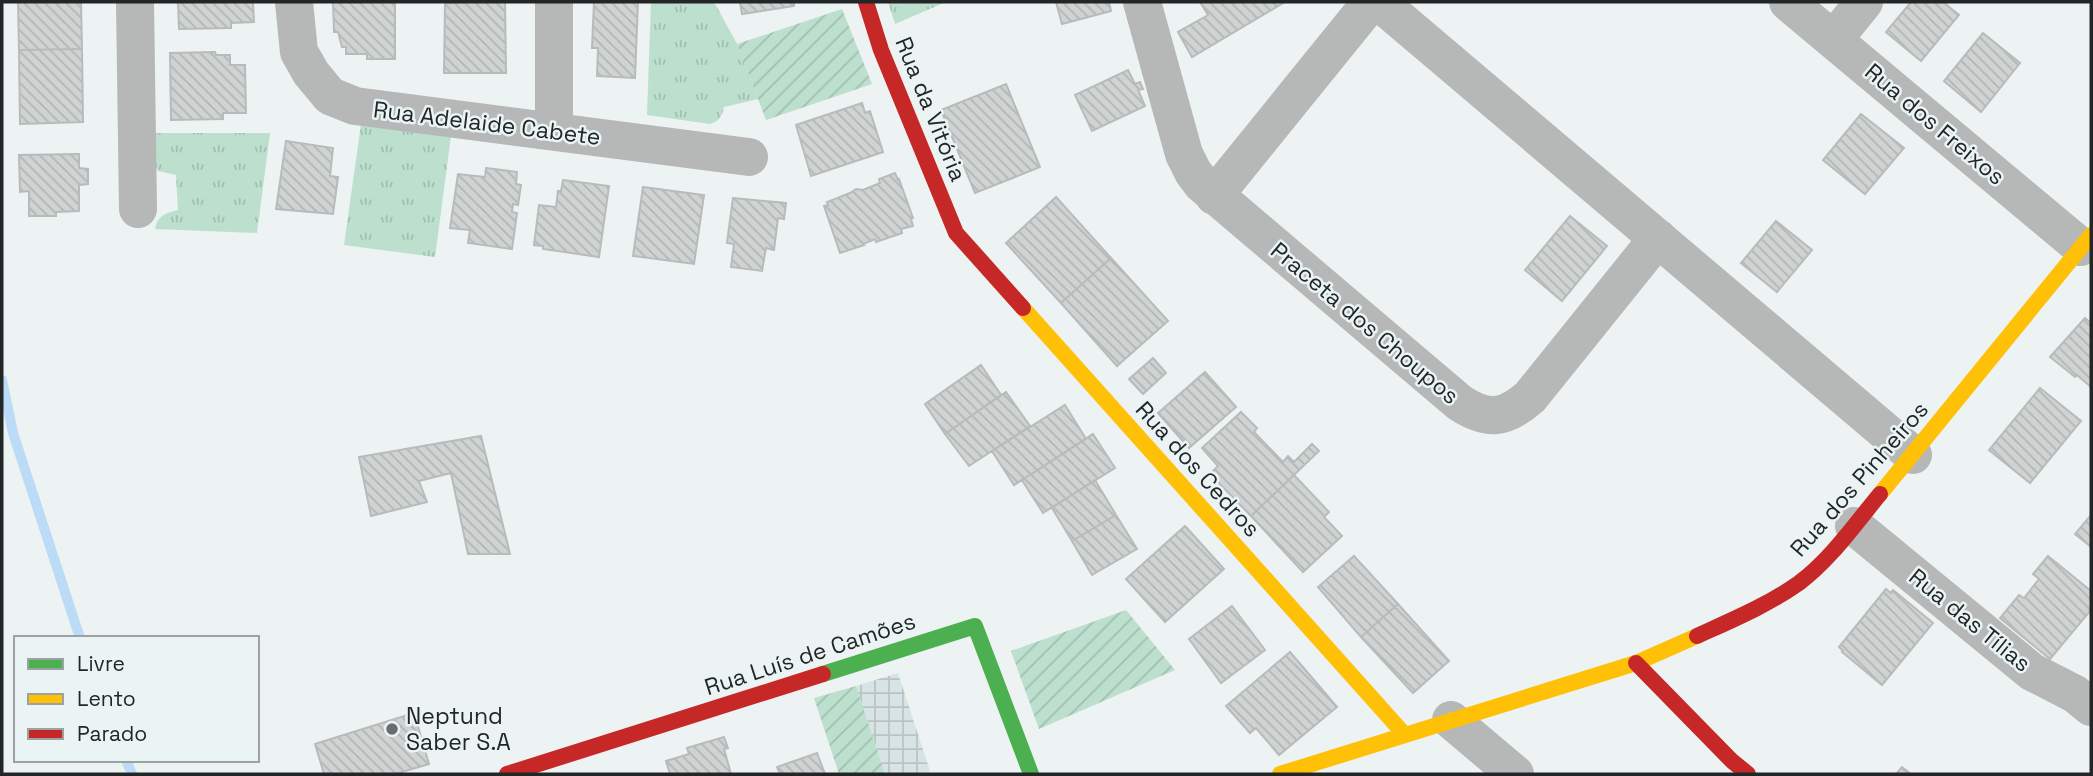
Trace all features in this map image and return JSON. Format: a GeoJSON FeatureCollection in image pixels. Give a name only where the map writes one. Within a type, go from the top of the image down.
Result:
{"type":"FeatureCollection","features":[{"type":"Feature","properties":{"kind":"street"},"geometry":{"type":"LineString","coordinates":[[135,2],[138,209]]}},
{"type":"Feature","properties":{"kind":"street","name":"Rua Adelaide Cabete"},"geometry":{"type":"LineString","coordinates":[[295,2],[299,52],[311,73],[330,96],[355,106],[749,157]]}},
{"type":"Feature","properties":{"kind":"street"},"geometry":{"type":"LineString","coordinates":[[554,2],[554,131]]}},
{"type":"Feature","properties":{"kind":"street","name":"Rua da Vitória"},"geometry":{"type":"LineString","coordinates":[[866,2],[881,50],[956,233]]}},
{"type":"Feature","properties":{"kind":"street","name":"Praceta dos Choupos"},"geometry":{"type":"LineString","coordinates":[[1142,2],[1184,154],[1193,172],[1214,196],[1474,412],[1496,416],[1516,410],[1530,397],[1658,238]]}},
{"type":"Feature","properties":{"kind":"street"},"geometry":{"type":"LineString","coordinates":[[1214,196],[1371,2]]}},
{"type":"Feature","properties":{"kind":"street"},"geometry":{"type":"LineString","coordinates":[[1380,2],[1913,455]]}},
{"type":"Feature","properties":{"kind":"street","name":"Rua dos Freixos"},"geometry":{"type":"LineString","coordinates":[[1788,2],[2086,241]]}},
{"type":"Feature","properties":{"kind":"street"},"geometry":{"type":"LineString","coordinates":[[1834,39],[1864,2]]}},
{"type":"Feature","properties":{"kind":"street","name":"Rua dos Cedros"},"geometry":{"type":"LineString","coordinates":[[956,233],[1405,735]]}},
{"type":"Feature","properties":{"kind":"street","name":"Rua dos Pinheiros"},"geometry":{"type":"LineString","coordinates":[[1280,774],[1636,663],[1751,612],[1800,582],[1828,556],[1854,526],[2086,241]]}},
{"type":"Feature","properties":{"kind":"street","name":"Rua das Tílias"},"geometry":{"type":"LineString","coordinates":[[1854,526],[2032,672],[2086,692]]}},
{"type":"Feature","properties":{"kind":"street","name":"Rua Luís de Camões"},"geometry":{"type":"LineString","coordinates":[[507,774],[975,626],[1031,774]]}},
{"type":"Feature","properties":{"kind":"street"},"geometry":{"type":"LineString","coordinates":[[1636,663],[1748,774]]}},
{"type":"Feature","properties":{"kind":"street"},"geometry":{"type":"LineString","coordinates":[[1451,720],[1515,774]]}},
{"type":"Feature","properties":{"kind":"shaded area"},"geometry":{"type":"Polygon","coordinates":[[[898,673],[930,771],[921,774],[885,774],[856,686],[898,673]]]}},
{"type":"Feature","properties":{"kind":"green space"},"geometry":{"type":"Polygon","coordinates":[[[651,2],[714,2],[737,44],[758,99],[724,107],[720,118],[710,124],[647,115],[651,2]]]}},
{"type":"Feature","properties":{"kind":"green space"},"geometry":{"type":"Polygon","coordinates":[[[888,2],[946,2],[895,24],[888,2]]]}},
{"type":"Feature","properties":{"kind":"green space"},"geometry":{"type":"Polygon","coordinates":[[[842,9],[872,84],[766,120],[737,44],[842,9]]]}},
{"type":"Feature","properties":{"kind":"green space"},"geometry":{"type":"Polygon","coordinates":[[[361,124],[451,136],[435,257],[344,245],[361,124]]]}},
{"type":"Feature","properties":{"kind":"green space"},"geometry":{"type":"Polygon","coordinates":[[[153,133],[270,133],[257,233],[155,229],[163,215],[178,210],[176,175],[158,171],[155,166],[153,133]]]}},
{"type":"Feature","properties":{"kind":"green space"},"geometry":{"type":"Polygon","coordinates":[[[1126,610],[1175,670],[1039,729],[1011,651],[1126,610]]]}},
{"type":"Feature","properties":{"kind":"green space"},"geometry":{"type":"Polygon","coordinates":[[[856,686],[885,774],[839,774],[814,698],[856,686]]]}},
{"type":"Feature","properties":{"kind":"building"},"geometry":{"type":"Polygon","coordinates":[[[18,2],[81,2],[82,49],[19,50],[18,2]]]}},
{"type":"Feature","properties":{"kind":"building"},"geometry":{"type":"Polygon","coordinates":[[[178,2],[253,2],[254,22],[231,23],[231,28],[179,29],[178,2]]]}},
{"type":"Feature","properties":{"kind":"building"},"geometry":{"type":"Polygon","coordinates":[[[333,2],[395,2],[395,59],[367,59],[367,54],[346,54],[346,47],[342,47],[338,32],[334,32],[333,2]]]}},
{"type":"Feature","properties":{"kind":"building"},"geometry":{"type":"Polygon","coordinates":[[[505,2],[506,73],[444,73],[445,3],[505,2]]]}},
{"type":"Feature","properties":{"kind":"building"},"geometry":{"type":"Polygon","coordinates":[[[594,2],[638,2],[635,78],[597,76],[598,48],[592,48],[594,2]]]}},
{"type":"Feature","properties":{"kind":"building"},"geometry":{"type":"Polygon","coordinates":[[[740,2],[794,2],[794,6],[742,14],[740,2]]]}},
{"type":"Feature","properties":{"kind":"building"},"geometry":{"type":"Polygon","coordinates":[[[1056,2],[1109,2],[1111,11],[1062,24],[1056,2]]]}},
{"type":"Feature","properties":{"kind":"building"},"geometry":{"type":"Polygon","coordinates":[[[1200,2],[1285,2],[1192,57],[1178,32],[1208,15],[1200,2]]]}},
{"type":"Feature","properties":{"kind":"building"},"geometry":{"type":"Polygon","coordinates":[[[1911,2],[1943,2],[1959,15],[1921,61],[1886,32],[1911,2]]]}},
{"type":"Feature","properties":{"kind":"building"},"geometry":{"type":"Polygon","coordinates":[[[1983,33],[2020,63],[1981,112],[1944,81],[1983,33]]]}},
{"type":"Feature","properties":{"kind":"building"},"geometry":{"type":"Polygon","coordinates":[[[82,49],[83,122],[20,124],[19,50],[82,49]]]}},
{"type":"Feature","properties":{"kind":"building"},"geometry":{"type":"Polygon","coordinates":[[[215,52],[216,55],[230,55],[230,65],[245,65],[246,113],[223,113],[223,119],[171,120],[170,53],[215,52]]]}},
{"type":"Feature","properties":{"kind":"building"},"geometry":{"type":"Polygon","coordinates":[[[1128,70],[1135,84],[1140,82],[1143,89],[1138,90],[1145,106],[1092,131],[1075,95],[1128,70]]]}},
{"type":"Feature","properties":{"kind":"building"},"geometry":{"type":"Polygon","coordinates":[[[1006,84],[1040,167],[975,193],[941,110],[1006,84]]]}},
{"type":"Feature","properties":{"kind":"building"},"geometry":{"type":"Polygon","coordinates":[[[862,103],[865,113],[870,111],[883,152],[811,176],[796,125],[862,103]]]}},
{"type":"Feature","properties":{"kind":"building"},"geometry":{"type":"Polygon","coordinates":[[[1861,114],[1904,148],[1865,194],[1823,160],[1861,114]]]}},
{"type":"Feature","properties":{"kind":"building"},"geometry":{"type":"Polygon","coordinates":[[[286,141],[333,148],[330,176],[338,177],[333,214],[276,209],[286,141]]]}},
{"type":"Feature","properties":{"kind":"building"},"geometry":{"type":"Polygon","coordinates":[[[79,154],[79,168],[88,169],[88,184],[79,185],[79,211],[56,212],[56,216],[29,216],[29,191],[20,192],[19,155],[79,154]]]}},
{"type":"Feature","properties":{"kind":"building"},"geometry":{"type":"Polygon","coordinates":[[[486,168],[517,172],[516,184],[521,185],[518,205],[513,204],[512,212],[517,213],[512,249],[468,243],[470,230],[450,228],[458,174],[485,177],[486,168]]]}},
{"type":"Feature","properties":{"kind":"building"},"geometry":{"type":"Polygon","coordinates":[[[895,173],[913,218],[913,226],[901,229],[902,233],[876,242],[875,239],[840,253],[824,206],[828,205],[827,202],[856,189],[863,190],[880,183],[879,179],[895,173]]]}},
{"type":"Feature","properties":{"kind":"building"},"geometry":{"type":"Polygon","coordinates":[[[563,180],[609,186],[599,257],[543,249],[543,246],[534,245],[539,205],[556,207],[563,180]]]}},
{"type":"Feature","properties":{"kind":"building"},"geometry":{"type":"Polygon","coordinates":[[[643,187],[704,195],[694,264],[633,256],[643,187]]]}},
{"type":"Feature","properties":{"kind":"building"},"geometry":{"type":"Polygon","coordinates":[[[1056,197],[1111,258],[1061,303],[1006,243],[1056,197]]]}},
{"type":"Feature","properties":{"kind":"building"},"geometry":{"type":"Polygon","coordinates":[[[733,198],[786,203],[784,219],[778,218],[774,250],[766,248],[762,271],[731,267],[734,244],[727,243],[733,198]]]}},
{"type":"Feature","properties":{"kind":"building"},"geometry":{"type":"Polygon","coordinates":[[[1570,216],[1607,246],[1562,301],[1525,270],[1570,216]]]}},
{"type":"Feature","properties":{"kind":"building"},"geometry":{"type":"Polygon","coordinates":[[[1776,221],[1812,250],[1777,292],[1741,263],[1776,221]]]}},
{"type":"Feature","properties":{"kind":"building"},"geometry":{"type":"Polygon","coordinates":[[[1111,258],[1168,321],[1117,366],[1061,303],[1111,258]]]}},
{"type":"Feature","properties":{"kind":"building"},"geometry":{"type":"Polygon","coordinates":[[[2085,318],[2091,323],[2091,387],[2050,357],[2085,318]]]}},
{"type":"Feature","properties":{"kind":"building"},"geometry":{"type":"Polygon","coordinates":[[[1153,358],[1166,373],[1143,394],[1129,379],[1153,358]]]}},
{"type":"Feature","properties":{"kind":"building"},"geometry":{"type":"Polygon","coordinates":[[[981,365],[1001,395],[945,434],[925,404],[981,365]]]}},
{"type":"Feature","properties":{"kind":"building"},"geometry":{"type":"Polygon","coordinates":[[[1205,372],[1236,407],[1189,448],[1158,413],[1205,372]]]}},
{"type":"Feature","properties":{"kind":"building"},"geometry":{"type":"Polygon","coordinates":[[[2040,388],[2081,421],[2030,483],[1989,450],[2040,388]]]}},
{"type":"Feature","properties":{"kind":"building"},"geometry":{"type":"Polygon","coordinates":[[[1006,392],[1030,426],[969,466],[945,434],[1006,392]]]}},
{"type":"Feature","properties":{"kind":"building"},"geometry":{"type":"Polygon","coordinates":[[[1065,405],[1086,439],[1014,485],[992,451],[1065,405]]]}},
{"type":"Feature","properties":{"kind":"building"},"geometry":{"type":"Polygon","coordinates":[[[1241,412],[1257,428],[1254,432],[1283,462],[1288,456],[1294,462],[1312,444],[1319,451],[1251,516],[1210,474],[1218,466],[1202,448],[1241,412]]]}},
{"type":"Feature","properties":{"kind":"building"},"geometry":{"type":"Polygon","coordinates":[[[1093,434],[1115,468],[1043,513],[1022,480],[1093,434]]]}},
{"type":"Feature","properties":{"kind":"building"},"geometry":{"type":"Polygon","coordinates":[[[481,436],[510,554],[468,554],[451,473],[419,481],[427,502],[371,516],[359,457],[481,436]]]}},
{"type":"Feature","properties":{"kind":"building"},"geometry":{"type":"Polygon","coordinates":[[[1294,475],[1329,512],[1324,517],[1342,536],[1303,572],[1251,516],[1294,475]]]}},
{"type":"Feature","properties":{"kind":"building"},"geometry":{"type":"Polygon","coordinates":[[[1095,480],[1116,515],[1072,541],[1052,508],[1095,480]]]}},
{"type":"Feature","properties":{"kind":"building"},"geometry":{"type":"Polygon","coordinates":[[[1116,515],[1137,549],[1092,575],[1072,541],[1116,515]]]}},
{"type":"Feature","properties":{"kind":"building"},"geometry":{"type":"Polygon","coordinates":[[[2091,515],[2091,547],[2075,534],[2091,515]]]}},
{"type":"Feature","properties":{"kind":"building"},"geometry":{"type":"Polygon","coordinates":[[[1185,526],[1224,569],[1165,622],[1126,579],[1185,526]]]}},
{"type":"Feature","properties":{"kind":"building"},"geometry":{"type":"Polygon","coordinates":[[[1354,556],[1398,604],[1361,637],[1318,587],[1354,556]]]}},
{"type":"Feature","properties":{"kind":"building"},"geometry":{"type":"Polygon","coordinates":[[[2048,556],[2091,591],[2091,610],[2050,659],[2000,618],[2019,595],[2024,598],[2039,579],[2033,574],[2048,556]]]}},
{"type":"Feature","properties":{"kind":"building"},"geometry":{"type":"Polygon","coordinates":[[[1886,589],[1891,593],[1893,590],[1933,623],[1882,685],[1839,647],[1886,589]]]}},
{"type":"Feature","properties":{"kind":"building"},"geometry":{"type":"Polygon","coordinates":[[[1398,604],[1449,661],[1413,693],[1361,637],[1398,604]]]}},
{"type":"Feature","properties":{"kind":"building"},"geometry":{"type":"Polygon","coordinates":[[[1232,606],[1265,650],[1221,683],[1189,639],[1232,606]]]}},
{"type":"Feature","properties":{"kind":"building"},"geometry":{"type":"Polygon","coordinates":[[[1290,652],[1337,707],[1279,755],[1256,728],[1250,733],[1226,706],[1290,652]]]}},
{"type":"Feature","properties":{"kind":"building","name":"Neptund Saber S.A"},"geometry":{"type":"Polygon","coordinates":[[[414,713],[429,764],[395,774],[324,774],[315,744],[414,713]]]}},
{"type":"Feature","properties":{"kind":"building"},"geometry":{"type":"Polygon","coordinates":[[[724,737],[728,748],[724,749],[731,774],[670,774],[666,761],[689,754],[687,748],[724,737]]]}},
{"type":"Feature","properties":{"kind":"building"},"geometry":{"type":"Polygon","coordinates":[[[817,753],[825,774],[780,774],[777,767],[817,753]]]}},
{"type":"Feature","properties":{"kind":"building"},"geometry":{"type":"Polygon","coordinates":[[[1902,767],[1911,774],[1896,774],[1902,767]]]}},
{"type":"Feature","properties":{"kind":"waterway"},"geometry":{"type":"LineString","coordinates":[[2,380],[13,433],[79,636]]}},
{"type":"Feature","properties":{"kind":"waterway"},"geometry":{"type":"LineString","coordinates":[[127,762],[132,774]]}},
{"type":"Feature","properties":{"kind":"traffic: fast"},"geometry":{"type":"LineString","coordinates":[[823,674],[975,626],[1031,774]]}},
{"type":"Feature","properties":{"kind":"traffic: slow"},"geometry":{"type":"LineString","coordinates":[[1880,494],[2091,235]]}},
{"type":"Feature","properties":{"kind":"traffic: slow"},"geometry":{"type":"LineString","coordinates":[[1023,308],[1405,735]]}},
{"type":"Feature","properties":{"kind":"traffic: slow"},"geometry":{"type":"LineString","coordinates":[[1280,774],[1636,663],[1697,636]]}},
{"type":"Feature","properties":{"kind":"traffic: jam"},"geometry":{"type":"LineString","coordinates":[[866,2],[881,50],[956,233],[1023,308]]}},
{"type":"Feature","properties":{"kind":"traffic: jam"},"geometry":{"type":"LineString","coordinates":[[1697,636],[1762,605],[1811,574],[1880,494]]}},
{"type":"Feature","properties":{"kind":"traffic: jam"},"geometry":{"type":"LineString","coordinates":[[1636,663],[1748,774]]}},
{"type":"Feature","properties":{"kind":"traffic: jam"},"geometry":{"type":"LineString","coordinates":[[507,774],[823,674]]}},
{"type":"Feature","properties":{"kind":"place","name":"Neptund Saber S.A"},"geometry":{"type":"Point","coordinates":[392,729]}}]}
